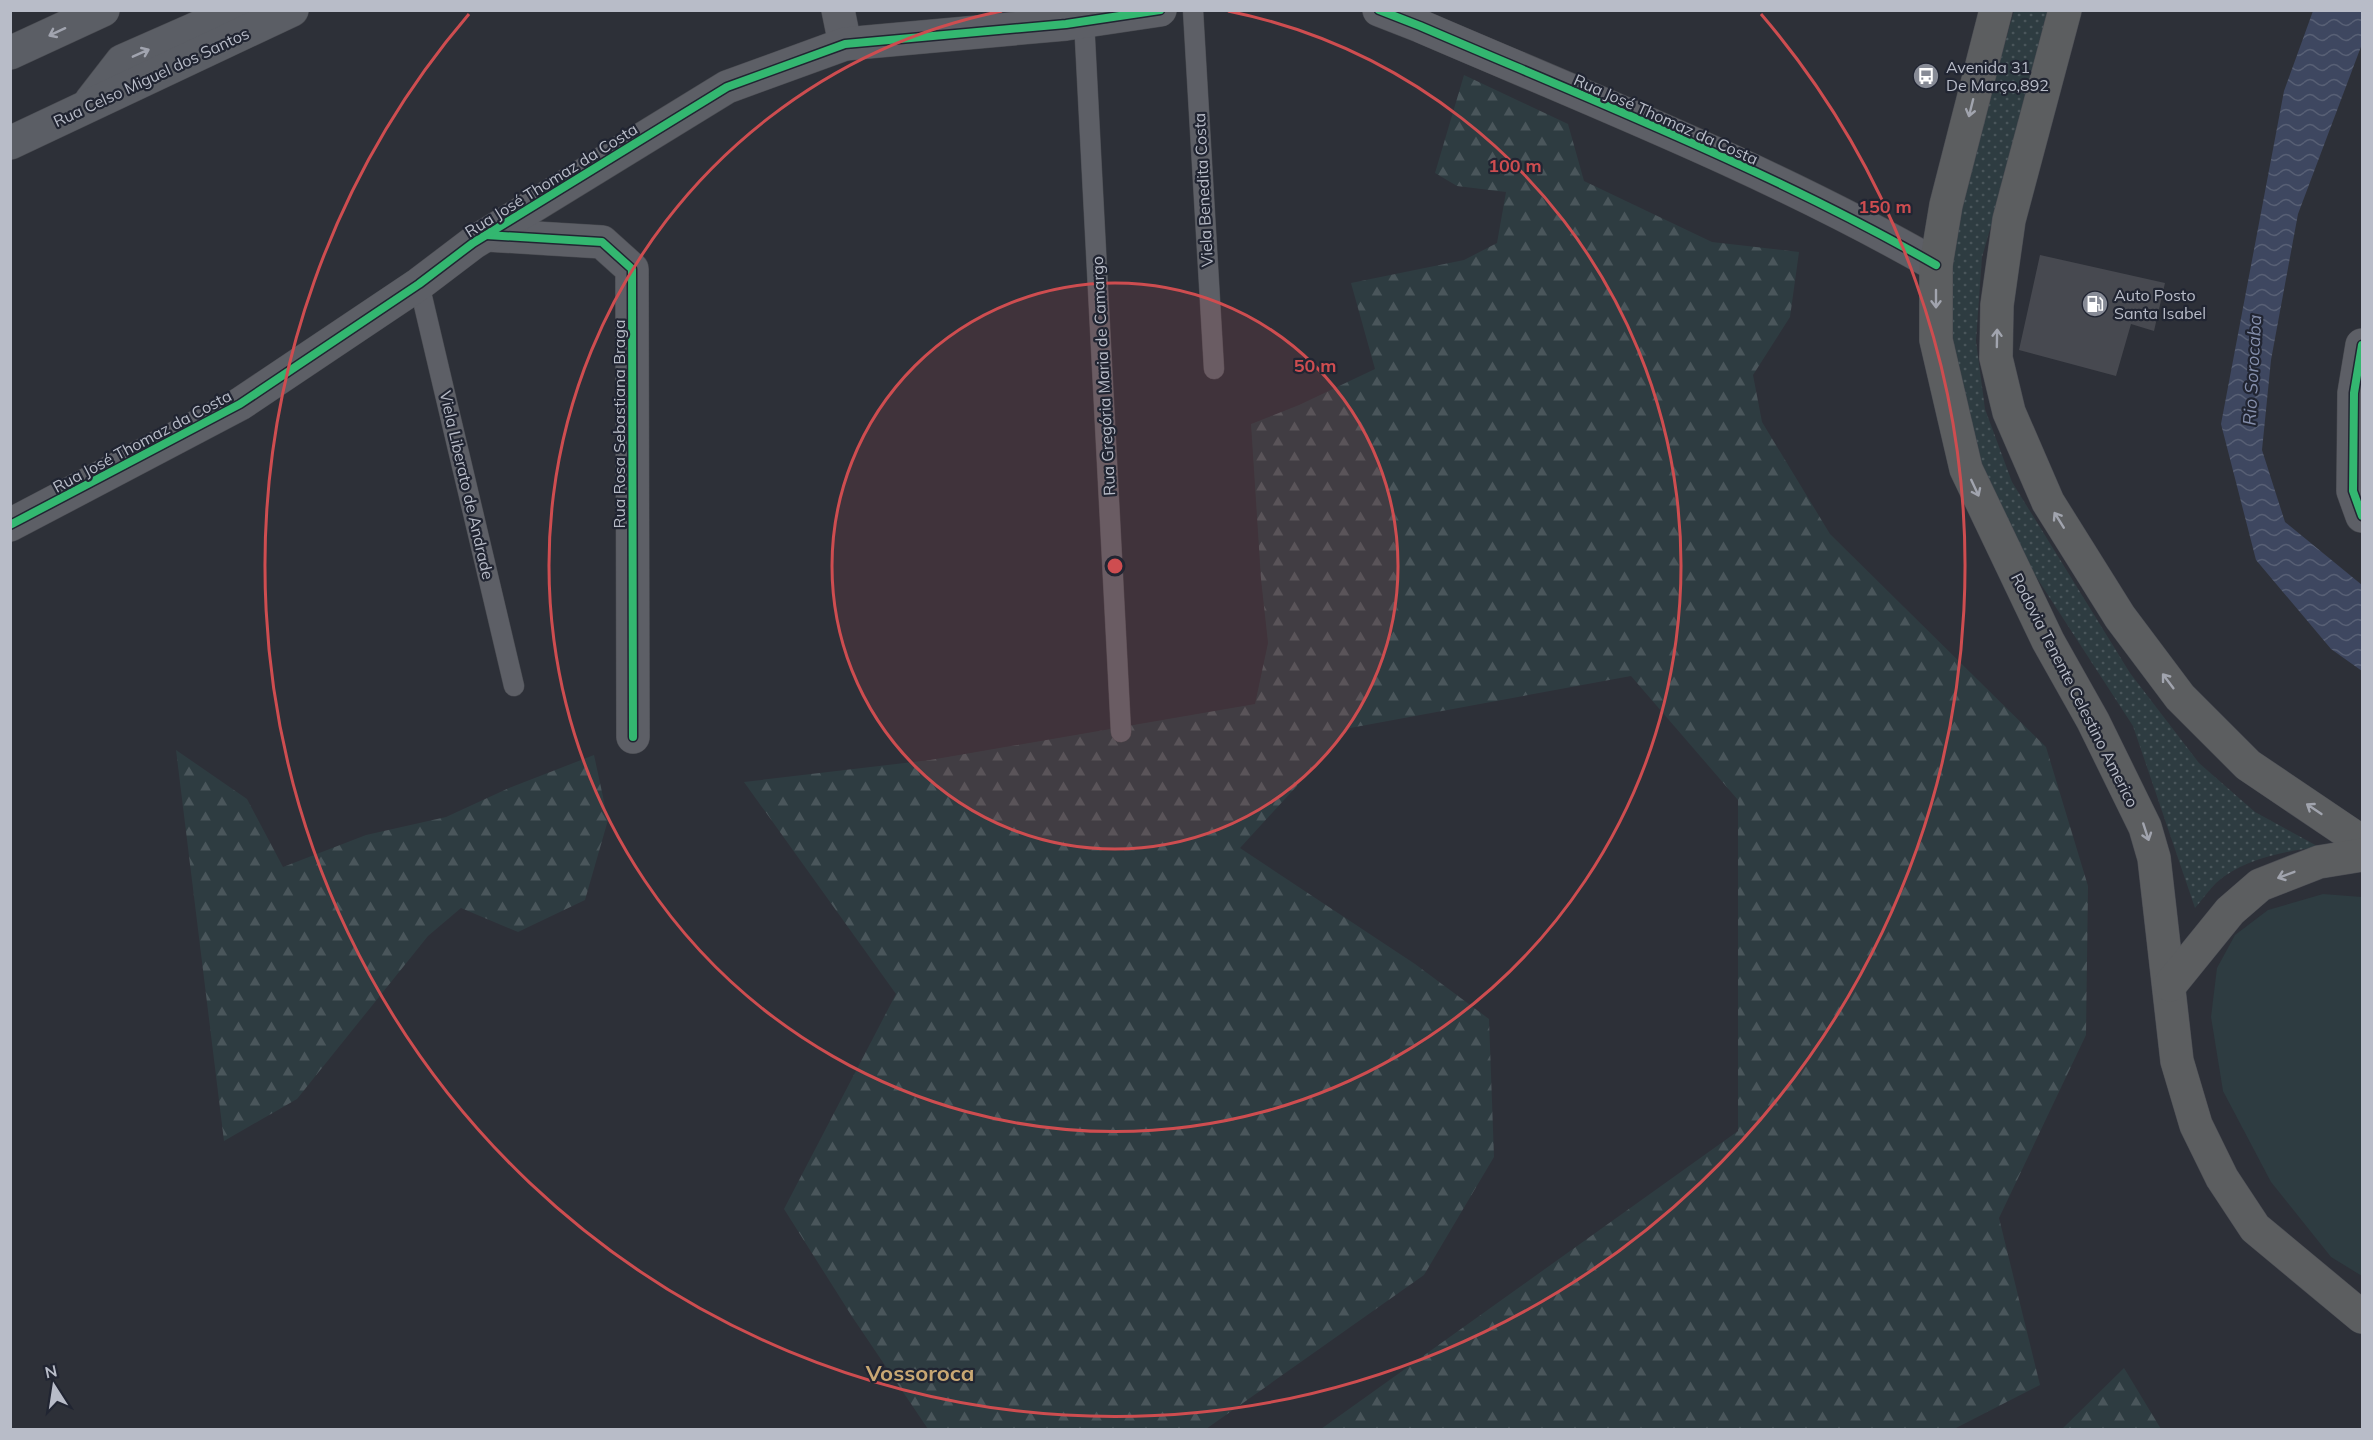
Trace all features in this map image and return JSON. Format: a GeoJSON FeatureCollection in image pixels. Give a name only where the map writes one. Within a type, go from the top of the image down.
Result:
{"type":"FeatureCollection","features":[{"type":"Feature","properties":{"kind":"highway","name":"Rodovia Tenente Celestino Americo"},"geometry":{"type":"LineString","coordinates":[[1996,10],[1946,205],[1936,265],[1936,340],[1966,469],[2048,641],[2093,721],[2145,827],[2154,858],[2178,1061],[2196,1125],[2222,1178],[2255,1228],[2362,1317]]}},
{"type":"Feature","properties":{"kind":"highway"},"geometry":{"type":"LineString","coordinates":[[2065,10],[2009,220],[1997,305],[1996,358],[2009,412],[2048,502],[2120,617],[2180,697],[2248,765],[2362,842]]}},
{"type":"Feature","properties":{"kind":"highway"},"geometry":{"type":"LineString","coordinates":[[2170,984],[2230,911],[2260,885],[2319,862],[2362,855]]}},
{"type":"Feature","properties":{"kind":"main road"},"geometry":{"type":"LineString","coordinates":[[10,53],[104,10]]}},
{"type":"Feature","properties":{"kind":"main road"},"geometry":{"type":"LineString","coordinates":[[86,107],[122,61],[238,10]]}},
{"type":"Feature","properties":{"kind":"main road","name":"Rua Celso Miguel dos Santos"},"geometry":{"type":"LineString","coordinates":[[10,143],[292,10]]}},
{"type":"Feature","properties":{"kind":"street"},"geometry":{"type":"LineString","coordinates":[[838,10],[845,44]]}},
{"type":"Feature","properties":{"kind":"street","name":"Rua José Thomaz da Costa"},"geometry":{"type":"LineString","coordinates":[[10,525],[240,404],[419,284],[486,236],[727,87],[845,44],[1160,10]]}},
{"type":"Feature","properties":{"kind":"street","name":"Rua José Thomaz da Costa"},"geometry":{"type":"LineString","coordinates":[[1379,10],[1695,144],[1872,228],[1936,265]]}},
{"type":"Feature","properties":{"kind":"street","name":"Rua Rosa Sebastiana Braga"},"geometry":{"type":"LineString","coordinates":[[486,236],[602,242],[632,268],[633,737]]}},
{"type":"Feature","properties":{"kind":"street"},"geometry":{"type":"LineString","coordinates":[[2362,345],[2354,393],[2353,491],[2362,516]]}},
{"type":"Feature","properties":{"kind":"lane","name":"Viela Benedita Costa"},"geometry":{"type":"LineString","coordinates":[[1193,10],[1214,369]]}},
{"type":"Feature","properties":{"kind":"lane","name":"Rua Gregória Maria de Camargo"},"geometry":{"type":"LineString","coordinates":[[1084,20],[1121,732]]}},
{"type":"Feature","properties":{"kind":"lane","name":"Viela Liberato de Andrade"},"geometry":{"type":"LineString","coordinates":[[419,284],[514,686]]}},
{"type":"Feature","properties":{"kind":"green space"},"geometry":{"type":"Polygon","coordinates":[[[2014,11],[2049,11],[1982,257],[1976,341],[1985,409],[2012,482],[2130,673],[2199,763],[2255,812],[2319,847],[2278,854],[2238,868],[2216,883],[2195,908],[2133,726],[2009,535],[1985,486],[1948,324],[1950,235],[2014,11]]]}},
{"type":"Feature","properties":{"kind":"green space"},"geometry":{"type":"Polygon","coordinates":[[[1464,75],[1568,124],[1584,181],[1712,242],[1799,252],[1790,317],[1753,375],[1762,422],[1830,534],[2046,747],[2088,886],[2086,1035],[1999,1218],[2040,1385],[1954,1429],[1321,1429],[1738,1131],[1738,800],[1631,676],[1350,728],[1240,848],[1415,964],[1489,1019],[1494,1157],[1424,1275],[1206,1429],[928,1429],[853,1318],[784,1209],[896,994],[744,782],[930,760],[1255,704],[1268,643],[1261,579],[1251,424],[1299,405],[1375,369],[1351,283],[1464,260],[1497,243],[1506,192],[1457,186],[1435,173],[1464,75]]]}},
{"type":"Feature","properties":{"kind":"green space"},"geometry":{"type":"Polygon","coordinates":[[[176,750],[247,799],[283,867],[366,835],[446,817],[509,788],[594,755],[608,820],[585,900],[518,932],[461,908],[428,936],[297,1099],[224,1141],[176,750]]]}},
{"type":"Feature","properties":{"kind":"green space"},"geometry":{"type":"Polygon","coordinates":[[[2323,894],[2362,897],[2362,1276],[2331,1257],[2271,1182],[2223,1091],[2211,1017],[2217,968],[2235,935],[2268,910],[2323,894]]]}},
{"type":"Feature","properties":{"kind":"green space"},"geometry":{"type":"Polygon","coordinates":[[[2124,1368],[2161,1429],[2062,1429],[2124,1368]]]}},
{"type":"Feature","properties":{"kind":"water","name":"Rio Sorocaba"},"geometry":{"type":"Polygon","coordinates":[[[2313,11],[2362,11],[2362,44],[2298,214],[2271,360],[2262,450],[2285,522],[2362,585],[2362,671],[2331,649],[2256,560],[2221,424],[2284,91],[2313,11]]]}},
{"type":"Feature","properties":{"kind":"building","name":"Auto Posto Santa Isabel"},"geometry":{"type":"Polygon","coordinates":[[[2040,255],[2165,283],[2154,331],[2131,324],[2116,376],[2019,350],[2040,255]]]}},
{"type":"Feature","properties":{"kind":"cycle path"},"geometry":{"type":"LineString","coordinates":[[10,525],[240,404],[419,284],[473,243],[727,87],[845,44],[1066,24],[1160,10]]}},
{"type":"Feature","properties":{"kind":"cycle path"},"geometry":{"type":"LineString","coordinates":[[1379,10],[1682,138],[1811,199],[1936,265]]}},
{"type":"Feature","properties":{"kind":"cycle path"},"geometry":{"type":"LineString","coordinates":[[486,235],[602,242],[632,269],[633,737]]}},
{"type":"Feature","properties":{"kind":"cycle path"},"geometry":{"type":"LineString","coordinates":[[2362,345],[2354,393],[2353,491],[2362,516]]}},
{"type":"Feature","properties":{"kind":"place","name":"Avenida 31 De Março,892"},"geometry":{"type":"Point","coordinates":[1926,76]}},
{"type":"Feature","properties":{"kind":"place","name":"Auto Posto Santa Isabel"},"geometry":{"type":"Point","coordinates":[2095,304]}},
{"type":"Feature","properties":{"kind":"district","name":"Vossoroca"},"geometry":{"type":"Point","coordinates":[920,1373]}}]}
